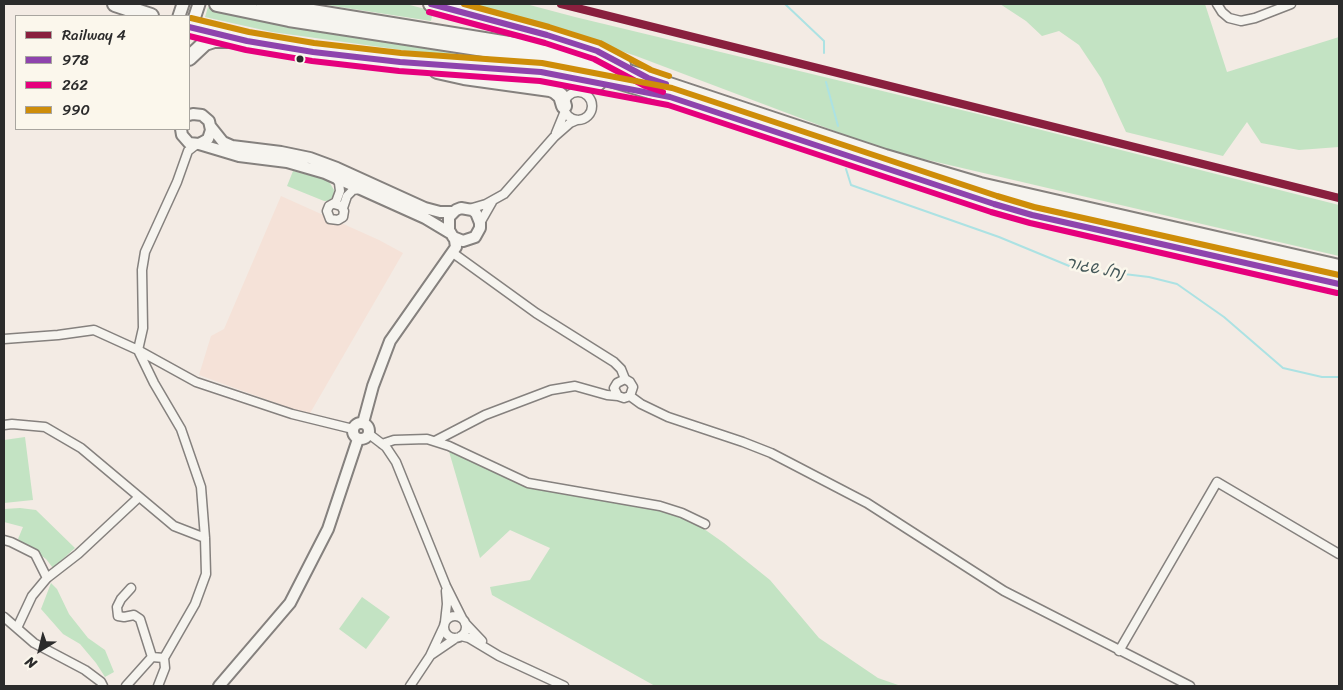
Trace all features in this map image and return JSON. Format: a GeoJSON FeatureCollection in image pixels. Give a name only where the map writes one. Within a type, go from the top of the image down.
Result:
{"type":"FeatureCollection","features":[{"type":"Feature","properties":{"kind":"highway"},"geometry":{"type":"LineString","coordinates":[[115,4],[140,14]]}},
{"type":"Feature","properties":{"kind":"highway"},"geometry":{"type":"LineString","coordinates":[[218,4],[289,19],[527,57],[578,68],[670,96],[967,196],[1032,215],[1339,284]]}},
{"type":"Feature","properties":{"kind":"highway"},"geometry":{"type":"LineString","coordinates":[[264,4],[564,53],[648,78],[819,136],[980,185],[1339,267]]}},
{"type":"Feature","properties":{"kind":"highway"},"geometry":{"type":"LineString","coordinates":[[431,4],[547,35],[597,51],[648,78]]}},
{"type":"Feature","properties":{"kind":"highway"},"geometry":{"type":"LineString","coordinates":[[190,31],[313,52],[400,62],[541,72],[670,96]]}},
{"type":"Feature","properties":{"kind":"highway"},"geometry":{"type":"LineString","coordinates":[[190,57],[201,46],[210,41],[252,42]]}},
{"type":"Feature","properties":{"kind":"highway"},"geometry":{"type":"LineString","coordinates":[[400,62],[448,74],[550,89],[562,96],[565,108]]}},
{"type":"Feature","properties":{"kind":"main road"},"geometry":{"type":"LineString","coordinates":[[190,31],[199,4]]}},
{"type":"Feature","properties":{"kind":"main road"},"geometry":{"type":"LineString","coordinates":[[190,105],[209,121],[211,127],[223,142],[232,146],[281,152],[310,158],[337,168],[425,208],[440,212],[454,212]]}},
{"type":"Feature","properties":{"kind":"main road"},"geometry":{"type":"LineString","coordinates":[[190,115],[202,114]]}},
{"type":"Feature","properties":{"kind":"main road"},"geometry":{"type":"LineString","coordinates":[[198,144],[208,139],[211,127]]}},
{"type":"Feature","properties":{"kind":"main road"},"geometry":{"type":"LineString","coordinates":[[181,132],[189,143],[239,156],[297,165],[336,178],[424,218],[460,240],[470,240]]}},
{"type":"Feature","properties":{"kind":"main road"},"geometry":{"type":"LineString","coordinates":[[363,423],[373,386],[390,341],[410,312],[455,255],[478,233],[480,223],[476,213],[469,209],[461,208],[454,212],[448,221],[456,247],[455,255]]}},
{"type":"Feature","properties":{"kind":"main road"},"geometry":{"type":"LineString","coordinates":[[363,423],[369,428],[369,434],[366,438],[358,439],[354,436],[353,429],[356,424],[363,423]]}},
{"type":"Feature","properties":{"kind":"main road"},"geometry":{"type":"LineString","coordinates":[[219,686],[290,603],[328,530],[358,439]]}},
{"type":"Feature","properties":{"kind":"street"},"geometry":{"type":"LineString","coordinates":[[1217,4],[1225,15],[1237,20],[1255,18],[1278,6],[1292,4]]}},
{"type":"Feature","properties":{"kind":"street"},"geometry":{"type":"LineString","coordinates":[[469,209],[494,201],[504,194],[554,137],[570,123],[584,119],[590,113],[592,104],[588,96],[580,93],[571,94],[567,98],[554,137]]}},
{"type":"Feature","properties":{"kind":"street"},"geometry":{"type":"LineString","coordinates":[[565,108],[571,118],[577,120]]}},
{"type":"Feature","properties":{"kind":"street"},"geometry":{"type":"LineString","coordinates":[[181,132],[184,148],[183,164]]}},
{"type":"Feature","properties":{"kind":"street"},"geometry":{"type":"LineString","coordinates":[[158,686],[165,668],[164,658],[195,604],[206,574],[206,538],[201,487],[181,428],[154,383],[138,350],[143,328],[143,261],[148,244],[177,182],[188,151],[198,144]]}},
{"type":"Feature","properties":{"kind":"street"},"geometry":{"type":"LineString","coordinates":[[334,204],[340,191],[336,178]]}},
{"type":"Feature","properties":{"kind":"street"},"geometry":{"type":"LineString","coordinates":[[343,208],[339,204],[329,206],[328,216],[332,220],[341,219],[344,214],[343,208],[347,196],[353,190],[360,188]]}},
{"type":"Feature","properties":{"kind":"street"},"geometry":{"type":"LineString","coordinates":[[480,223],[494,201]]}},
{"type":"Feature","properties":{"kind":"street"},"geometry":{"type":"LineString","coordinates":[[455,255],[536,313],[614,362],[621,369],[625,379],[633,387],[630,396]]}},
{"type":"Feature","properties":{"kind":"street"},"geometry":{"type":"LineString","coordinates":[[4,339],[94,330],[138,350],[196,382],[292,414],[353,429]]}},
{"type":"Feature","properties":{"kind":"street"},"geometry":{"type":"LineString","coordinates":[[618,396],[615,391],[615,385],[625,379]]}},
{"type":"Feature","properties":{"kind":"street"},"geometry":{"type":"LineString","coordinates":[[435,441],[485,415],[551,390],[575,386],[607,395],[624,398],[630,396]]}},
{"type":"Feature","properties":{"kind":"street"},"geometry":{"type":"LineString","coordinates":[[630,396],[661,414],[771,453],[858,498],[1004,591],[1190,686]]}},
{"type":"Feature","properties":{"kind":"street"},"geometry":{"type":"LineString","coordinates":[[4,425],[45,427],[81,448],[174,526],[206,538]]}},
{"type":"Feature","properties":{"kind":"street"},"geometry":{"type":"LineString","coordinates":[[369,434],[382,444],[396,462],[446,586],[466,629],[458,637],[430,656]]}},
{"type":"Feature","properties":{"kind":"street"},"geometry":{"type":"LineString","coordinates":[[382,444],[394,440],[427,439],[449,446],[528,483],[660,506],[682,513],[705,524]]}},
{"type":"Feature","properties":{"kind":"street"},"geometry":{"type":"LineString","coordinates":[[1119,651],[1217,482],[1339,554]]}},
{"type":"Feature","properties":{"kind":"street"},"geometry":{"type":"LineString","coordinates":[[17,628],[32,596],[47,578],[78,554],[138,497]]}},
{"type":"Feature","properties":{"kind":"street"},"geometry":{"type":"LineString","coordinates":[[4,540],[35,554],[47,578]]}},
{"type":"Feature","properties":{"kind":"street"},"geometry":{"type":"LineString","coordinates":[[410,686],[430,656],[444,624],[447,604],[446,586]]}},
{"type":"Feature","properties":{"kind":"street"},"geometry":{"type":"LineString","coordinates":[[131,588],[121,599],[117,607],[118,616],[134,615],[140,620],[152,657]]}},
{"type":"Feature","properties":{"kind":"street"},"geometry":{"type":"LineString","coordinates":[[4,616],[34,642],[86,670],[101,682],[103,686]]}},
{"type":"Feature","properties":{"kind":"street"},"geometry":{"type":"LineString","coordinates":[[444,624],[452,616],[463,621],[479,639],[499,656]]}},
{"type":"Feature","properties":{"kind":"street"},"geometry":{"type":"LineString","coordinates":[[444,624],[447,634],[469,638],[499,656],[564,686]]}},
{"type":"Feature","properties":{"kind":"street"},"geometry":{"type":"LineString","coordinates":[[152,657],[164,658]]}},
{"type":"Feature","properties":{"kind":"street"},"geometry":{"type":"LineString","coordinates":[[126,686],[152,657]]}},
{"type":"Feature","properties":{"kind":"shaded area"},"geometry":{"type":"Polygon","coordinates":[[[281,196],[379,240],[403,253],[309,415],[199,375],[211,336],[224,329],[281,196]]]}},
{"type":"Feature","properties":{"kind":"green space"},"geometry":{"type":"Polygon","coordinates":[[[320,4],[406,4],[433,11],[431,21],[320,4]]]}},
{"type":"Feature","properties":{"kind":"green space"},"geometry":{"type":"Polygon","coordinates":[[[450,4],[526,4],[978,114],[1339,205],[1339,256],[885,150],[636,56],[600,44],[450,4]]]}},
{"type":"Feature","properties":{"kind":"green space"},"geometry":{"type":"Polygon","coordinates":[[[1000,4],[1205,4],[1227,72],[1339,37],[1339,147],[1299,150],[1261,143],[1247,122],[1223,156],[1126,132],[1101,78],[1079,45],[1059,31],[1042,36],[1026,21],[1000,4]]]}},
{"type":"Feature","properties":{"kind":"green space"},"geometry":{"type":"Polygon","coordinates":[[[208,7],[228,13],[472,49],[472,58],[272,32],[205,17],[208,7]]]}},
{"type":"Feature","properties":{"kind":"green space"},"geometry":{"type":"Polygon","coordinates":[[[293,171],[328,180],[334,190],[333,197],[328,201],[324,201],[287,186],[293,171]]]}},
{"type":"Feature","properties":{"kind":"green space"},"geometry":{"type":"Polygon","coordinates":[[[25,437],[33,500],[4,503],[4,440],[25,437]]]}},
{"type":"Feature","properties":{"kind":"green space"},"geometry":{"type":"Polygon","coordinates":[[[448,448],[536,485],[661,508],[697,524],[770,580],[819,638],[878,678],[901,686],[655,686],[492,595],[490,587],[530,580],[550,548],[510,530],[480,558],[448,448]]]}},
{"type":"Feature","properties":{"kind":"green space"},"geometry":{"type":"Polygon","coordinates":[[[4,509],[36,510],[75,548],[53,568],[46,559],[18,539],[23,527],[4,522],[4,509]]]}},
{"type":"Feature","properties":{"kind":"green space"},"geometry":{"type":"Polygon","coordinates":[[[51,583],[57,589],[69,614],[88,638],[105,650],[114,672],[105,677],[80,644],[63,634],[41,609],[51,583]]]}},
{"type":"Feature","properties":{"kind":"green space"},"geometry":{"type":"Polygon","coordinates":[[[362,597],[390,617],[366,649],[339,629],[362,597]]]}},
{"type":"Feature","properties":{"kind":"waterway","name":"נחל שגור"},"geometry":{"type":"LineString","coordinates":[[785,4],[824,41],[824,53]]}},
{"type":"Feature","properties":{"kind":"waterway","name":"נחל שגור"},"geometry":{"type":"LineString","coordinates":[[826,82],[838,126]]}},
{"type":"Feature","properties":{"kind":"waterway","name":"נחל שגור"},"geometry":{"type":"LineString","coordinates":[[846,169],[851,185],[999,237],[1074,268],[1149,277],[1177,284],[1224,317],[1283,368],[1322,377],[1339,377]]}},
{"type":"Feature","properties":{"kind":"rail line","name":"4"},"geometry":{"type":"LineString","coordinates":[[561,4],[1339,198]]}},
{"type":"Feature","properties":{"kind":"transit line","name":"978"},"geometry":{"type":"LineString","coordinates":[[431,4],[547,35],[597,51],[648,78],[666,84]]}},
{"type":"Feature","properties":{"kind":"transit line","name":"990"},"geometry":{"type":"LineString","coordinates":[[464,4],[600,43],[651,70],[669,76]]}},
{"type":"Feature","properties":{"kind":"transit line","name":"262"},"geometry":{"type":"LineString","coordinates":[[429,12],[545,43],[594,59],[645,86],[663,92]]}},
{"type":"Feature","properties":{"kind":"transit line","name":"990"},"geometry":{"type":"LineString","coordinates":[[191,18],[249,32],[314,43],[401,53],[542,63],[672,88],[1034,207],[1339,275]]}},
{"type":"Feature","properties":{"kind":"transit line","name":"978"},"geometry":{"type":"LineString","coordinates":[[190,27],[247,41],[313,52],[400,62],[541,72],[670,97],[1032,215],[1339,284]]}},
{"type":"Feature","properties":{"kind":"transit line","name":"262"},"geometry":{"type":"LineString","coordinates":[[190,36],[246,50],[312,61],[399,71],[540,81],[668,105],[991,212],[1030,223],[1337,293]]}}]}
